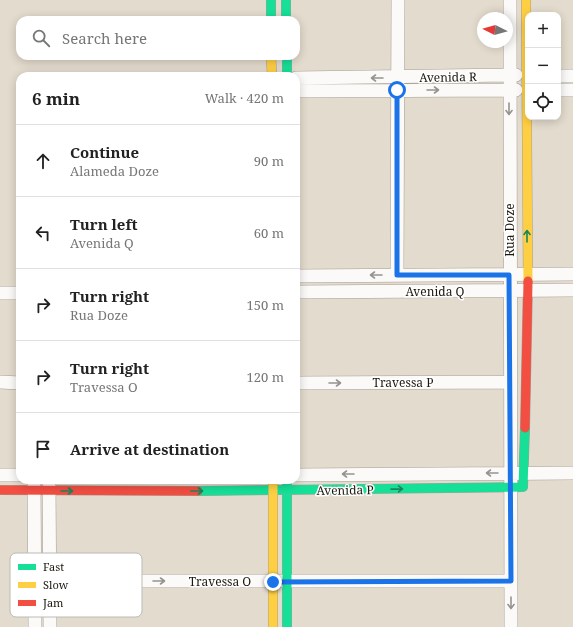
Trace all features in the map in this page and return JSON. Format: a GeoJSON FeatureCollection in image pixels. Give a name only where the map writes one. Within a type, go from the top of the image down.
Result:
{"type":"FeatureCollection","features":[{"type":"Feature","properties":{"kind":"street"},"geometry":{"type":"LineString","coordinates":[[271,0],[271,16]]}},
{"type":"Feature","properties":{"kind":"street"},"geometry":{"type":"LineString","coordinates":[[286,0],[286,16]]}},
{"type":"Feature","properties":{"kind":"street"},"geometry":{"type":"LineString","coordinates":[[397,275],[398,0]]}},
{"type":"Feature","properties":{"kind":"street","name":"Rua Doze"},"geometry":{"type":"LineString","coordinates":[[510,0],[510,473],[517,487]]}},
{"type":"Feature","properties":{"kind":"street","name":"Rua Doze"},"geometry":{"type":"LineString","coordinates":[[526,0],[527,48]]}},
{"type":"Feature","properties":{"kind":"street"},"geometry":{"type":"LineString","coordinates":[[271,60],[272,72]]}},
{"type":"Feature","properties":{"kind":"street"},"geometry":{"type":"LineString","coordinates":[[287,60],[287,72]]}},
{"type":"Feature","properties":{"kind":"street","name":"Avenida R"},"geometry":{"type":"LineString","coordinates":[[300,91],[509,75],[525,76]]}},
{"type":"Feature","properties":{"kind":"street"},"geometry":{"type":"LineString","coordinates":[[561,76],[573,76]]}},
{"type":"Feature","properties":{"kind":"street","name":"Avenida R"},"geometry":{"type":"LineString","coordinates":[[300,78],[525,90]]}},
{"type":"Feature","properties":{"kind":"street"},"geometry":{"type":"LineString","coordinates":[[561,90],[573,90]]}},
{"type":"Feature","properties":{"kind":"street","name":"Rua Doze"},"geometry":{"type":"LineString","coordinates":[[511,627],[511,581],[517,487],[524,473],[528,290],[527,120]]}},
{"type":"Feature","properties":{"kind":"street","name":"Avenida Q"},"geometry":{"type":"LineString","coordinates":[[300,276],[573,274]]}},
{"type":"Feature","properties":{"kind":"street","name":"Avenida Q"},"geometry":{"type":"LineString","coordinates":[[300,292],[573,290]]}},
{"type":"Feature","properties":{"kind":"street"},"geometry":{"type":"LineString","coordinates":[[0,293],[16,293]]}},
{"type":"Feature","properties":{"kind":"street"},"geometry":{"type":"LineString","coordinates":[[0,382],[16,382]]}},
{"type":"Feature","properties":{"kind":"street","name":"Travessa P"},"geometry":{"type":"LineString","coordinates":[[300,383],[510,382]]}},
{"type":"Feature","properties":{"kind":"street","name":"Avenida P"},"geometry":{"type":"LineString","coordinates":[[300,475],[573,473]]}},
{"type":"Feature","properties":{"kind":"street"},"geometry":{"type":"LineString","coordinates":[[0,475],[16,475]]}},
{"type":"Feature","properties":{"kind":"street"},"geometry":{"type":"LineString","coordinates":[[273,484],[273,627]]}},
{"type":"Feature","properties":{"kind":"street"},"geometry":{"type":"LineString","coordinates":[[287,484],[287,627]]}},
{"type":"Feature","properties":{"kind":"street"},"geometry":{"type":"LineString","coordinates":[[34,485],[34,553]]}},
{"type":"Feature","properties":{"kind":"street","name":"Avenida P"},"geometry":{"type":"LineString","coordinates":[[0,490],[34,485],[273,491],[517,487]]}},
{"type":"Feature","properties":{"kind":"street"},"geometry":{"type":"LineString","coordinates":[[49,485],[50,553]]}},
{"type":"Feature","properties":{"kind":"street","name":"Travessa O"},"geometry":{"type":"LineString","coordinates":[[142,581],[511,581]]}},
{"type":"Feature","properties":{"kind":"street"},"geometry":{"type":"LineString","coordinates":[[35,617],[35,627]]}},
{"type":"Feature","properties":{"kind":"traffic: fast"},"geometry":{"type":"LineString","coordinates":[[271,0],[271,16]]}},
{"type":"Feature","properties":{"kind":"traffic: fast"},"geometry":{"type":"LineString","coordinates":[[286,0],[286,16]]}},
{"type":"Feature","properties":{"kind":"traffic: fast"},"geometry":{"type":"LineString","coordinates":[[287,60],[287,72]]}},
{"type":"Feature","properties":{"kind":"traffic: fast"},"geometry":{"type":"LineString","coordinates":[[198,491],[523,487],[525,428]]}},
{"type":"Feature","properties":{"kind":"traffic: fast"},"geometry":{"type":"LineString","coordinates":[[287,484],[287,627]]}},
{"type":"Feature","properties":{"kind":"traffic: slow"},"geometry":{"type":"LineString","coordinates":[[526,0],[528,281]]}},
{"type":"Feature","properties":{"kind":"traffic: slow"},"geometry":{"type":"LineString","coordinates":[[271,60],[272,72]]}},
{"type":"Feature","properties":{"kind":"traffic: slow"},"geometry":{"type":"LineString","coordinates":[[273,484],[273,627]]}},
{"type":"Feature","properties":{"kind":"traffic: jam"},"geometry":{"type":"LineString","coordinates":[[525,428],[528,281]]}},
{"type":"Feature","properties":{"kind":"traffic: jam"},"geometry":{"type":"LineString","coordinates":[[0,490],[198,491]]}},
{"type":"Feature","properties":{"kind":"route"},"geometry":{"type":"LineString","coordinates":[[273,582],[511,581],[509,275],[397,275],[397,90]]}}]}
